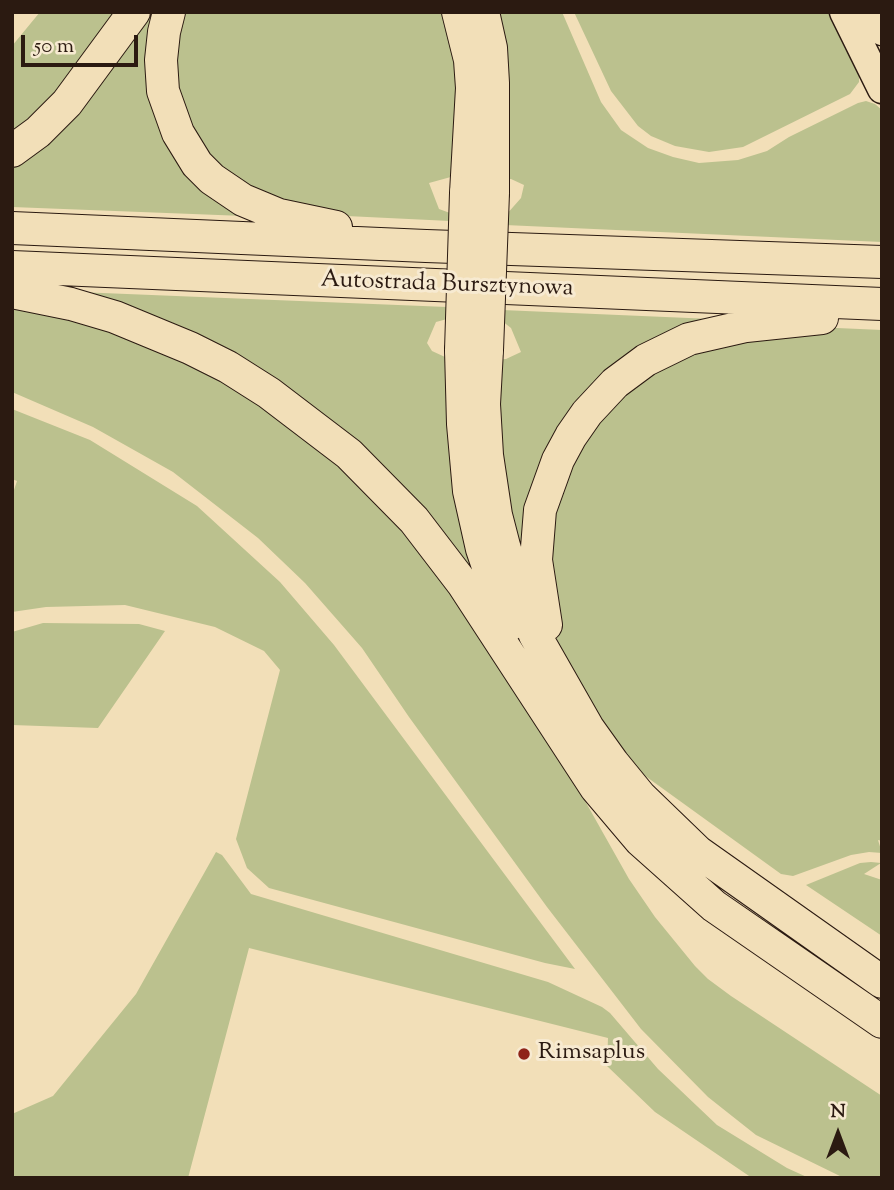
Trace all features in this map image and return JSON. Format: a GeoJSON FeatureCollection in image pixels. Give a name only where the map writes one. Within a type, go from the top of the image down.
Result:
{"type":"FeatureCollection","features":[{"type":"Feature","properties":{"kind":"highway"},"geometry":{"type":"LineString","coordinates":[[12,151],[38,132],[66,103],[134,12]]}},
{"type":"Feature","properties":{"kind":"highway"},"geometry":{"type":"LineString","coordinates":[[169,12],[161,60],[163,91],[172,119],[186,148],[212,179],[243,200],[279,215],[426,246]]}},
{"type":"Feature","properties":{"kind":"highway"},"geometry":{"type":"LineString","coordinates":[[458,12],[470,60],[480,193]]}},
{"type":"Feature","properties":{"kind":"highway"},"geometry":{"type":"LineString","coordinates":[[483,12],[491,48],[493,83],[480,193],[473,350],[496,515],[523,607],[541,647],[549,690],[569,748],[609,804],[640,840],[675,873],[714,906],[882,1022]]}},
{"type":"Feature","properties":{"kind":"highway","name":"Autostrada Bursztynowa"},"geometry":{"type":"LineString","coordinates":[[12,228],[882,262]]}},
{"type":"Feature","properties":{"kind":"highway","name":"Autostrada Bursztynowa"},"geometry":{"type":"LineString","coordinates":[[12,267],[882,304]]}},
{"type":"Feature","properties":{"kind":"highway"},"geometry":{"type":"LineString","coordinates":[[12,292],[82,307],[158,334],[228,368],[301,415],[349,454],[414,520],[549,690],[640,796],[682,838],[728,875],[882,982]]}},
{"type":"Feature","properties":{"kind":"highway"},"geometry":{"type":"LineString","coordinates":[[549,690],[536,560],[540,510],[552,473],[586,414],[615,383],[646,360],[689,339],[746,326],[882,312]]}},
{"type":"Feature","properties":{"kind":"main road"},"geometry":{"type":"LineString","coordinates":[[844,12],[882,89]]}},
{"type":"Feature","properties":{"kind":"main road"},"geometry":{"type":"LineString","coordinates":[[873,12],[882,31]]}},
{"type":"Feature","properties":{"kind":"green space"},"geometry":{"type":"Polygon","coordinates":[[[40,12],[122,12],[100,45],[12,140],[12,46],[40,12]]]}},
{"type":"Feature","properties":{"kind":"green space"},"geometry":{"type":"Polygon","coordinates":[[[145,12],[158,12],[150,54],[244,216],[12,207],[12,163],[145,12]]]}},
{"type":"Feature","properties":{"kind":"green space"},"geometry":{"type":"Polygon","coordinates":[[[179,12],[448,12],[461,50],[458,175],[429,183],[439,209],[450,213],[450,221],[326,215],[280,205],[213,169],[176,108],[171,37],[179,12]]]}},
{"type":"Feature","properties":{"kind":"green space"},"geometry":{"type":"Polygon","coordinates":[[[493,12],[562,12],[601,102],[621,130],[648,148],[673,157],[699,163],[738,160],[767,151],[789,137],[858,103],[866,101],[875,104],[882,110],[882,242],[505,225],[506,215],[521,198],[524,185],[511,179],[502,179],[493,12]]]}},
{"type":"Feature","properties":{"kind":"green space"},"geometry":{"type":"Polygon","coordinates":[[[574,12],[833,12],[859,71],[859,82],[850,94],[743,147],[709,152],[675,146],[651,136],[638,126],[611,91],[574,12]]]}},
{"type":"Feature","properties":{"kind":"green space"},"geometry":{"type":"Polygon","coordinates":[[[53,291],[447,307],[447,319],[436,322],[427,343],[432,351],[450,357],[490,605],[346,442],[53,291]]]}},
{"type":"Feature","properties":{"kind":"green space"},"geometry":{"type":"Polygon","coordinates":[[[12,300],[131,333],[274,408],[403,520],[580,792],[629,879],[655,917],[695,966],[731,996],[882,1096],[882,1178],[844,1178],[756,1135],[708,1097],[641,1029],[547,907],[362,648],[305,583],[258,538],[173,472],[93,427],[12,392],[12,300]]]}},
{"type":"Feature","properties":{"kind":"green space"},"geometry":{"type":"Polygon","coordinates":[[[502,310],[712,319],[570,420],[532,607],[505,513],[493,360],[506,359],[521,352],[511,328],[502,321],[502,310]]]}},
{"type":"Feature","properties":{"kind":"green space"},"geometry":{"type":"Polygon","coordinates":[[[795,329],[882,330],[882,841],[878,840],[882,853],[851,855],[793,876],[781,874],[637,770],[616,750],[559,646],[553,628],[550,508],[599,413],[683,352],[795,329]]]}},
{"type":"Feature","properties":{"kind":"green space"},"geometry":{"type":"Polygon","coordinates":[[[12,409],[90,440],[197,506],[280,582],[334,645],[575,969],[269,888],[247,868],[236,839],[280,670],[264,651],[215,627],[125,605],[46,607],[12,612],[12,496],[17,481],[12,479],[12,409]]]}},
{"type":"Feature","properties":{"kind":"green space"},"geometry":{"type":"Polygon","coordinates":[[[43,623],[139,624],[165,631],[98,728],[12,725],[12,632],[43,623]]]}},
{"type":"Feature","properties":{"kind":"green space"},"geometry":{"type":"Polygon","coordinates":[[[216,852],[222,855],[251,894],[548,982],[602,1007],[658,1069],[717,1125],[787,1168],[809,1178],[752,1178],[655,1112],[607,1066],[608,1038],[249,948],[188,1178],[12,1178],[12,1114],[53,1096],[136,994],[216,852]]]}},
{"type":"Feature","properties":{"kind":"green space"},"geometry":{"type":"Polygon","coordinates":[[[860,863],[881,863],[864,874],[882,880],[882,936],[806,885],[860,863]]]}},
{"type":"Feature","properties":{"kind":"place","name":"Rimsaplus"},"geometry":{"type":"Point","coordinates":[524,1054]}}]}
